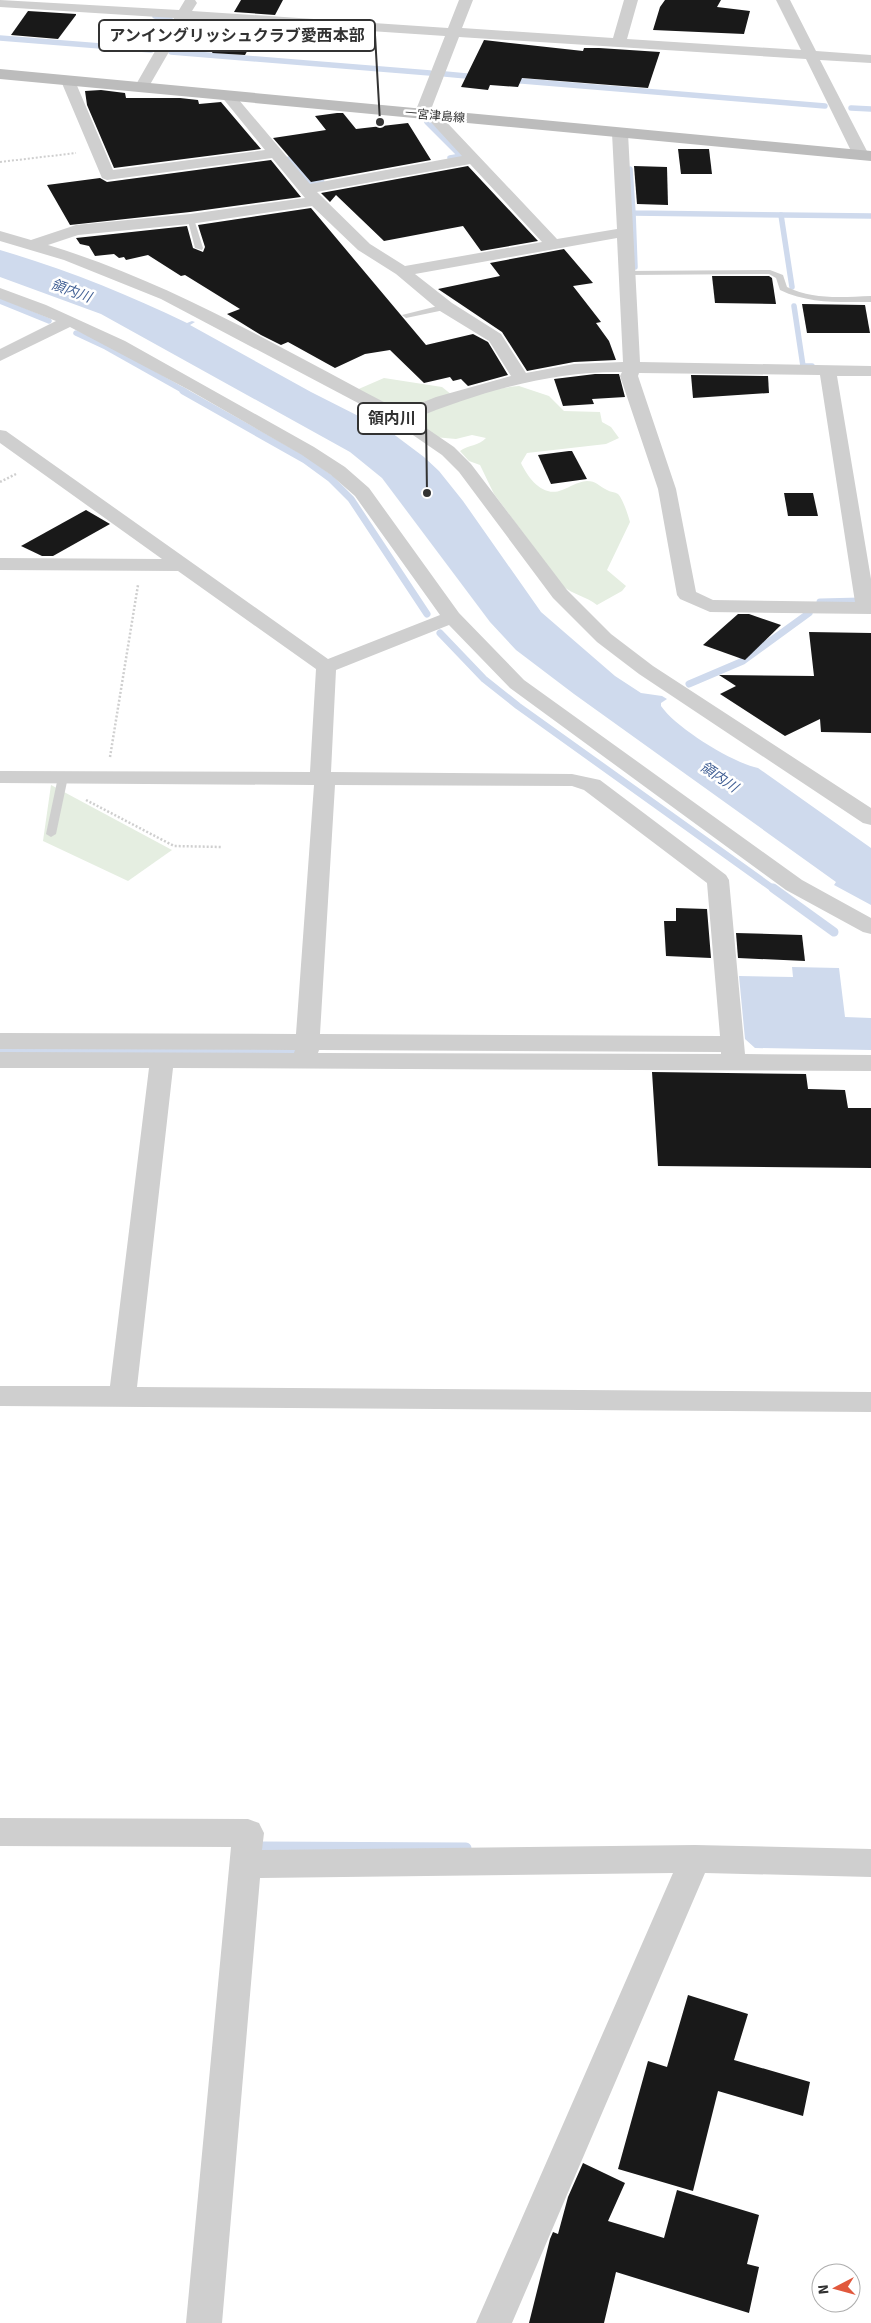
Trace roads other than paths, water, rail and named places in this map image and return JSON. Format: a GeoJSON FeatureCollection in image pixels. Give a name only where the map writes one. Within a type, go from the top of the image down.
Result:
{"type":"FeatureCollection","features":[{"type":"Feature","properties":{"kind":"main road","name":"一宮津島線"},"geometry":{"type":"LineString","coordinates":[[0,74],[866,155]]}},
{"type":"Feature","properties":{"kind":"street"},"geometry":{"type":"LineString","coordinates":[[141,88],[191,0]]}},
{"type":"Feature","properties":{"kind":"street"},"geometry":{"type":"LineString","coordinates":[[466,0],[427,115],[474,159],[554,244]]}},
{"type":"Feature","properties":{"kind":"street"},"geometry":{"type":"LineString","coordinates":[[619,42],[632,0]]}},
{"type":"Feature","properties":{"kind":"street"},"geometry":{"type":"LineString","coordinates":[[783,0],[810,55],[866,155]]}},
{"type":"Feature","properties":{"kind":"street"},"geometry":{"type":"LineString","coordinates":[[0,3],[52,3],[183,15],[871,59]]}},
{"type":"Feature","properties":{"kind":"street"},"geometry":{"type":"LineString","coordinates":[[68,81],[107,175],[274,153]]}},
{"type":"Feature","properties":{"kind":"street"},"geometry":{"type":"LineString","coordinates":[[228,96],[274,153],[312,195],[364,247],[402,271],[446,307],[495,338],[521,379]]}},
{"type":"Feature","properties":{"kind":"street"},"geometry":{"type":"LineString","coordinates":[[620,133],[632,368],[629,376],[667,489],[687,595],[710,606],[868,608],[828,371]]}},
{"type":"Feature","properties":{"kind":"street"},"geometry":{"type":"LineString","coordinates":[[33,245],[76,230],[190,219],[312,195],[474,159]]}},
{"type":"Feature","properties":{"kind":"street"},"geometry":{"type":"LineString","coordinates":[[402,271],[624,232]]}},
{"type":"Feature","properties":{"kind":"street"},"geometry":{"type":"LineString","coordinates":[[0,236],[33,245],[122,276],[167,295],[400,418],[448,451],[466,468],[560,594],[604,638],[646,670],[871,818]]}},
{"type":"Feature","properties":{"kind":"street"},"geometry":{"type":"LineString","coordinates":[[0,293],[70,321],[111,340],[308,451],[338,471],[362,492],[452,616],[517,684],[794,885],[871,927]]}},
{"type":"Feature","properties":{"kind":"street"},"geometry":{"type":"LineString","coordinates":[[0,356],[70,321]]}},
{"type":"Feature","properties":{"kind":"street"},"geometry":{"type":"LineString","coordinates":[[400,418],[442,401],[521,379],[574,370],[632,368],[871,371]]}},
{"type":"Feature","properties":{"kind":"street"},"geometry":{"type":"LineString","coordinates":[[0,435],[326,667]]}},
{"type":"Feature","properties":{"kind":"street"},"geometry":{"type":"LineString","coordinates":[[0,564],[184,565]]}},
{"type":"Feature","properties":{"kind":"street"},"geometry":{"type":"LineString","coordinates":[[326,667],[452,616]]}},
{"type":"Feature","properties":{"kind":"street"},"geometry":{"type":"LineString","coordinates":[[306,1052],[322,778],[326,667]]}},
{"type":"Feature","properties":{"kind":"street"},"geometry":{"type":"LineString","coordinates":[[0,777],[62,782],[107,777],[572,780],[592,785],[718,880],[733,1053]]}},
{"type":"Feature","properties":{"kind":"street"},"geometry":{"type":"LineString","coordinates":[[0,1041],[306,1052],[733,1053],[871,1063]]}},
{"type":"Feature","properties":{"kind":"street"},"geometry":{"type":"LineString","coordinates":[[0,1060],[162,1062],[306,1052]]}},
{"type":"Feature","properties":{"kind":"street"},"geometry":{"type":"LineString","coordinates":[[122,1397],[162,1062]]}},
{"type":"Feature","properties":{"kind":"street"},"geometry":{"type":"LineString","coordinates":[[0,1396],[871,1402]]}},
{"type":"Feature","properties":{"kind":"street"},"geometry":{"type":"LineString","coordinates":[[0,1832],[248,1833],[204,2323]]}},
{"type":"Feature","properties":{"kind":"street"},"geometry":{"type":"LineString","coordinates":[[244,1864],[695,1859],[871,1863]]}},
{"type":"Feature","properties":{"kind":"street"},"geometry":{"type":"LineString","coordinates":[[494,2323],[695,1859]]}},
{"type":"Feature","properties":{"kind":"lane"},"geometry":{"type":"LineString","coordinates":[[190,219],[199,248]]}},
{"type":"Feature","properties":{"kind":"lane"},"geometry":{"type":"LineString","coordinates":[[627,273],[770,272],[780,277],[783,288],[799,294],[825,298],[871,299]]}},
{"type":"Feature","properties":{"kind":"lane"},"geometry":{"type":"LineString","coordinates":[[406,315],[446,307]]}},
{"type":"Feature","properties":{"kind":"lane"},"geometry":{"type":"LineString","coordinates":[[51,834],[62,782]]}},
{"type":"Feature","properties":{"kind":"water"},"geometry":{"type":"Polygon","coordinates":[[[0,250],[48,265],[95,283],[187,323],[195,322],[190,325],[311,392],[392,433],[424,457],[439,471],[463,501],[541,612],[615,676],[641,693],[662,696],[667,699],[661,703],[661,706],[668,715],[692,734],[720,752],[747,765],[758,768],[871,848],[871,905],[834,885],[836,882],[574,694],[516,650],[490,622],[382,478],[350,452],[101,314],[0,277],[0,250]]]}},
{"type":"Feature","properties":{"kind":"water"},"geometry":{"type":"Polygon","coordinates":[[[792,967],[839,968],[845,1017],[871,1018],[871,1050],[755,1048],[745,1039],[739,976],[793,977],[792,967]]]}},
{"type":"Feature","properties":{"kind":"waterway"},"geometry":{"type":"LineString","coordinates":[[155,16],[170,19]]}},
{"type":"Feature","properties":{"kind":"waterway"},"geometry":{"type":"LineString","coordinates":[[188,21],[205,19]]}},
{"type":"Feature","properties":{"kind":"waterway"},"geometry":{"type":"LineString","coordinates":[[0,38],[151,50]]}},
{"type":"Feature","properties":{"kind":"waterway"},"geometry":{"type":"LineString","coordinates":[[171,52],[430,73]]}},
{"type":"Feature","properties":{"kind":"waterway"},"geometry":{"type":"LineString","coordinates":[[445,74],[477,77]]}},
{"type":"Feature","properties":{"kind":"waterway"},"geometry":{"type":"LineString","coordinates":[[510,80],[825,106]]}},
{"type":"Feature","properties":{"kind":"waterway"},"geometry":{"type":"LineString","coordinates":[[851,108],[871,109]]}},
{"type":"Feature","properties":{"kind":"waterway"},"geometry":{"type":"LineString","coordinates":[[427,122],[461,156],[450,158]]}},
{"type":"Feature","properties":{"kind":"waterway"},"geometry":{"type":"LineString","coordinates":[[289,159],[312,184],[322,182]]}},
{"type":"Feature","properties":{"kind":"waterway"},"geometry":{"type":"LineString","coordinates":[[630,169],[633,213]]}},
{"type":"Feature","properties":{"kind":"waterway"},"geometry":{"type":"LineString","coordinates":[[633,213],[871,216]]}},
{"type":"Feature","properties":{"kind":"waterway"},"geometry":{"type":"LineString","coordinates":[[633,213],[635,267]]}},
{"type":"Feature","properties":{"kind":"waterway"},"geometry":{"type":"LineString","coordinates":[[781,215],[792,287]]}},
{"type":"Feature","properties":{"kind":"waterway"},"geometry":{"type":"LineString","coordinates":[[0,301],[49,321]]}},
{"type":"Feature","properties":{"kind":"waterway"},"geometry":{"type":"LineString","coordinates":[[794,306],[803,366],[812,366]]}},
{"type":"Feature","properties":{"kind":"waterway"},"geometry":{"type":"LineString","coordinates":[[76,333],[106,347],[186,392]]}},
{"type":"Feature","properties":{"kind":"waterway"},"geometry":{"type":"LineString","coordinates":[[183,391],[305,460],[331,479],[351,499],[427,614]]}},
{"type":"Feature","properties":{"kind":"waterway"},"geometry":{"type":"LineString","coordinates":[[820,602],[860,601]]}},
{"type":"Feature","properties":{"kind":"waterway"},"geometry":{"type":"LineString","coordinates":[[689,684],[743,661],[809,613]]}},
{"type":"Feature","properties":{"kind":"waterway"},"geometry":{"type":"LineString","coordinates":[[440,633],[484,679],[518,706],[775,890]]}},
{"type":"Feature","properties":{"kind":"waterway"},"geometry":{"type":"LineString","coordinates":[[773,888],[834,932]]}},
{"type":"Feature","properties":{"kind":"waterway"},"geometry":{"type":"LineString","coordinates":[[0,1051],[292,1053]]}},
{"type":"Feature","properties":{"kind":"waterway"},"geometry":{"type":"LineString","coordinates":[[261,1847],[466,1848]]}},
{"type":"Feature","properties":{"kind":"place","name":"アンイングリッシュクラブ愛西本部"},"geometry":{"type":"Point","coordinates":[380,122]}},
{"type":"Feature","properties":{"kind":"place","name":"領内川"},"geometry":{"type":"Point","coordinates":[427,493]}}]}
